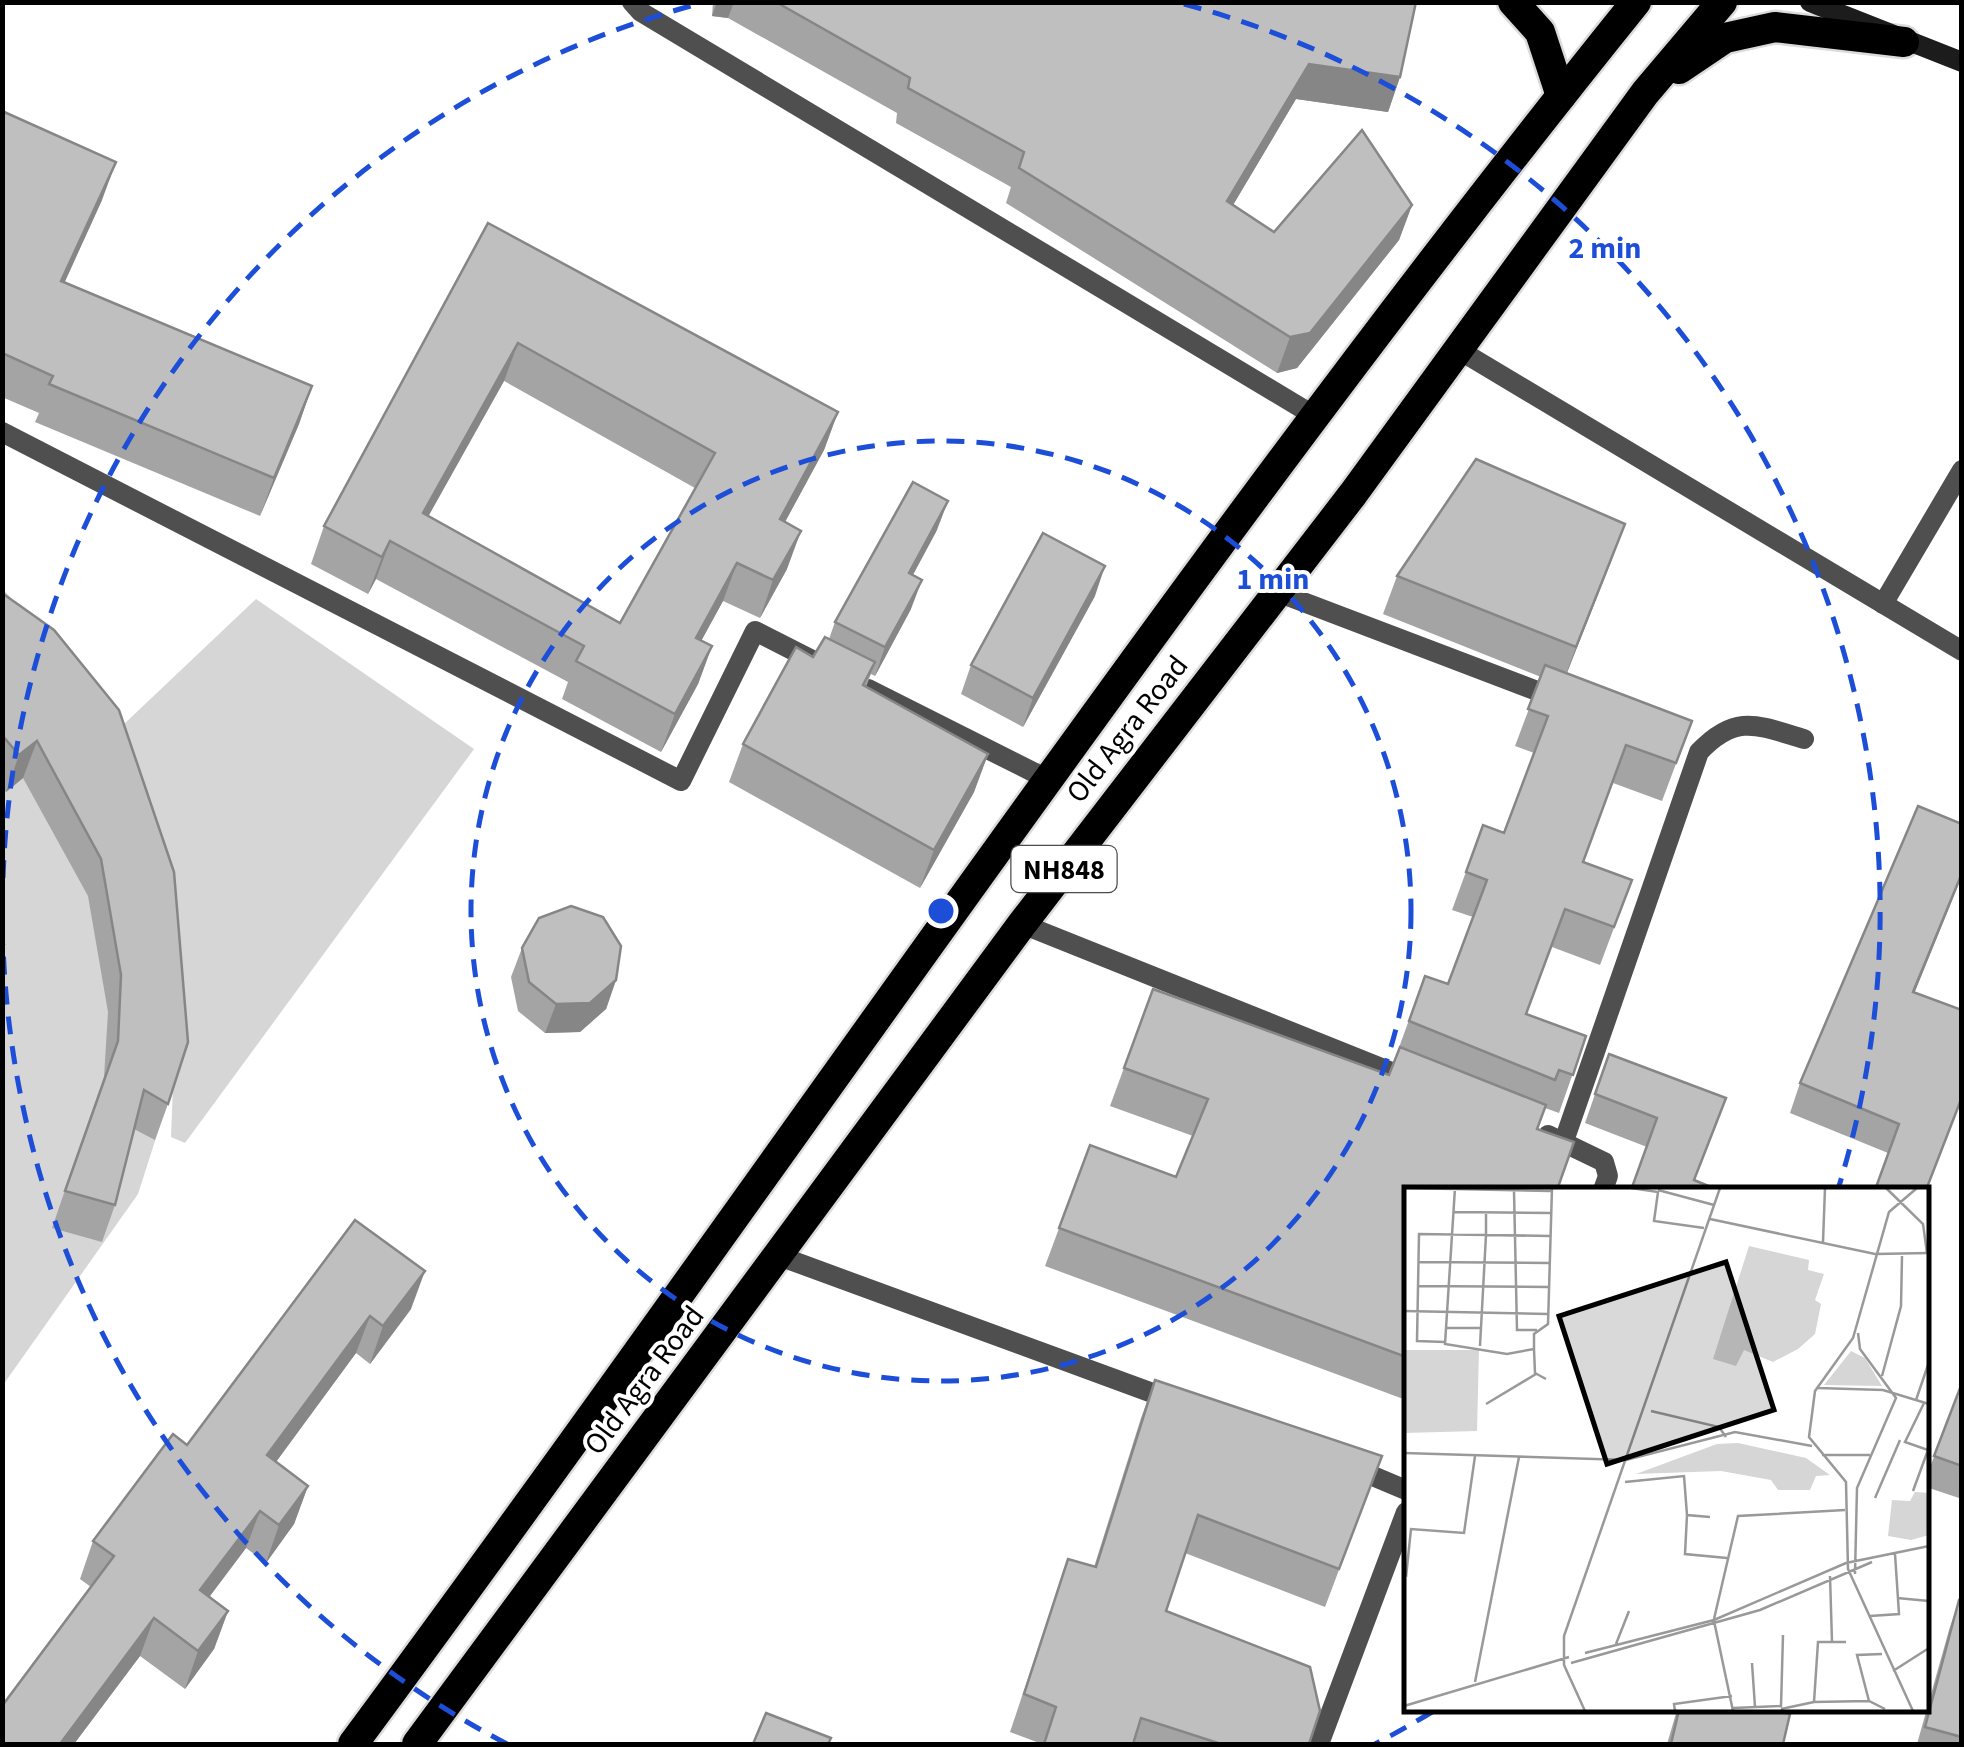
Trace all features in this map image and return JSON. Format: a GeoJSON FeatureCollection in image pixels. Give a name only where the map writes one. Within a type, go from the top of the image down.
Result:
{"type":"FeatureCollection","features":[{"type":"Feature","properties":{"kind":"highway"},"geometry":{"type":"LineString","coordinates":[[1512,2],[1540,32],[1561,96]]}},
{"type":"Feature","properties":{"kind":"highway","name":"Old Agra Road"},"geometry":{"type":"LineString","coordinates":[[353,1744],[1045,778],[1313,415],[1636,2]]}},
{"type":"Feature","properties":{"kind":"highway","name":"Old Agra Road"},"geometry":{"type":"LineString","coordinates":[[417,1744],[1022,924],[1459,350],[1645,93],[1722,2]]}},
{"type":"Feature","properties":{"kind":"highway"},"geometry":{"type":"LineString","coordinates":[[1645,93],[1725,38],[1746,31],[1775,27],[1904,42]]}},
{"type":"Feature","properties":{"kind":"main road"},"geometry":{"type":"LineString","coordinates":[[1810,2],[1962,62]]}},
{"type":"Feature","properties":{"kind":"street"},"geometry":{"type":"LineString","coordinates":[[632,2],[641,12],[1313,415]]}},
{"type":"Feature","properties":{"kind":"street"},"geometry":{"type":"LineString","coordinates":[[1459,350],[1962,651]]}},
{"type":"Feature","properties":{"kind":"street"},"geometry":{"type":"LineString","coordinates":[[2,432],[681,781],[755,631],[1045,778]]}},
{"type":"Feature","properties":{"kind":"street"},"geometry":{"type":"LineString","coordinates":[[1883,604],[1962,470]]}},
{"type":"Feature","properties":{"kind":"street"},"geometry":{"type":"LineString","coordinates":[[1277,592],[1589,710]]}},
{"type":"Feature","properties":{"kind":"street"},"geometry":{"type":"LineString","coordinates":[[1564,1141],[1690,749],[1720,729],[1752,724],[1804,739]]}},
{"type":"Feature","properties":{"kind":"street"},"geometry":{"type":"LineString","coordinates":[[1022,924],[1436,1090]]}},
{"type":"Feature","properties":{"kind":"street"},"geometry":{"type":"LineString","coordinates":[[1527,1126],[1604,1162],[1608,1176],[1603,1187]]}},
{"type":"Feature","properties":{"kind":"street"},"geometry":{"type":"LineString","coordinates":[[779,1256],[1200,1411]]}},
{"type":"Feature","properties":{"kind":"street"},"geometry":{"type":"LineString","coordinates":[[1328,1458],[1404,1489]]}},
{"type":"Feature","properties":{"kind":"street"},"geometry":{"type":"LineString","coordinates":[[1318,1744],[1404,1517]]}},
{"type":"Feature","properties":{"kind":"shaded area"},"geometry":{"type":"Polygon","coordinates":[[[3,589],[83,681],[104,743],[256,599],[474,749],[185,1143],[171,1137],[173,1085],[138,1194],[3,1385],[3,589]]]}},
{"type":"Feature","properties":{"kind":"building"},"geometry":{"type":"Polygon","coordinates":[[[776,2],[1416,2],[1400,77],[1309,64],[1227,201],[1274,232],[1362,130],[1412,205],[1310,333],[1290,337],[1019,168],[1024,152],[908,88],[910,78],[776,2]]]}},
{"type":"Feature","properties":{"kind":"building"},"geometry":{"type":"Polygon","coordinates":[[[2,111],[116,162],[61,281],[312,386],[274,478],[49,384],[53,376],[2,353],[2,111]]]}},
{"type":"Feature","properties":{"kind":"building"},"geometry":{"type":"Polygon","coordinates":[[[488,223],[838,412],[780,519],[801,531],[773,580],[737,563],[696,638],[712,646],[675,714],[576,661],[584,646],[390,541],[382,557],[324,526],[488,223]],[[518,343],[423,513],[620,623],[715,453],[518,343]]]}},
{"type":"Feature","properties":{"kind":"building"},"geometry":{"type":"Polygon","coordinates":[[[1476,459],[1625,524],[1576,647],[1397,576],[1476,459]]]}},
{"type":"Feature","properties":{"kind":"building"},"geometry":{"type":"Polygon","coordinates":[[[913,482],[948,501],[909,573],[922,580],[885,647],[835,622],[913,482]]]}},
{"type":"Feature","properties":{"kind":"building"},"geometry":{"type":"Polygon","coordinates":[[[1043,533],[1105,566],[1033,698],[971,665],[1043,533]]]}},
{"type":"Feature","properties":{"kind":"building"},"geometry":{"type":"Polygon","coordinates":[[[2,593],[54,630],[119,710],[174,872],[188,1042],[168,1104],[144,1090],[115,1205],[65,1191],[118,1041],[121,975],[101,859],[37,741],[19,755],[2,735],[2,593]]]}},
{"type":"Feature","properties":{"kind":"building"},"geometry":{"type":"Polygon","coordinates":[[[825,637],[875,662],[863,685],[988,754],[934,850],[743,744],[796,647],[813,657],[825,637]]]}},
{"type":"Feature","properties":{"kind":"building"},"geometry":{"type":"Polygon","coordinates":[[[1545,665],[1692,721],[1676,763],[1626,745],[1583,862],[1632,880],[1614,927],[1565,909],[1526,1014],[1586,1036],[1573,1075],[1559,1070],[1555,1080],[1409,1021],[1425,976],[1448,984],[1487,880],[1466,872],[1483,825],[1504,833],[1548,716],[1528,709],[1545,665]]]}},
{"type":"Feature","properties":{"kind":"building"},"geometry":{"type":"Polygon","coordinates":[[[1918,806],[1962,824],[1962,873],[1913,992],[1962,1010],[1962,1097],[1927,1187],[1876,1187],[1899,1124],[1800,1083],[1918,806]]]}},
{"type":"Feature","properties":{"kind":"building"},"geometry":{"type":"Polygon","coordinates":[[[571,906],[603,917],[621,946],[616,980],[590,1003],[556,1004],[529,982],[522,948],[539,918],[571,906]]]}},
{"type":"Feature","properties":{"kind":"building"},"geometry":{"type":"Polygon","coordinates":[[[1153,989],[1389,1075],[1400,1047],[1546,1105],[1537,1129],[1574,1142],[1558,1187],[1404,1187],[1404,1356],[1059,1228],[1090,1145],[1176,1177],[1208,1099],[1124,1068],[1153,989]]]}},
{"type":"Feature","properties":{"kind":"building"},"geometry":{"type":"Polygon","coordinates":[[[1609,1054],[1726,1098],[1694,1180],[1711,1187],[1632,1187],[1657,1118],[1595,1094],[1609,1054]]]}},
{"type":"Feature","properties":{"kind":"building"},"geometry":{"type":"Polygon","coordinates":[[[355,1220],[425,1271],[383,1326],[370,1316],[267,1455],[308,1486],[279,1525],[260,1511],[200,1590],[228,1611],[198,1651],[154,1618],[60,1744],[2,1744],[2,1706],[114,1556],[93,1541],[173,1434],[187,1445],[355,1220]]]}},
{"type":"Feature","properties":{"kind":"building"},"geometry":{"type":"Polygon","coordinates":[[[1155,1380],[1382,1456],[1339,1569],[1198,1515],[1166,1611],[1310,1667],[1320,1711],[1309,1744],[1221,1744],[1141,1718],[1133,1744],[1044,1744],[1056,1707],[1024,1694],[1068,1559],[1096,1567],[1155,1380]]]}},
{"type":"Feature","properties":{"kind":"building"},"geometry":{"type":"Polygon","coordinates":[[[1962,1383],[1962,1466],[1934,1456],[1962,1383]]]}},
{"type":"Feature","properties":{"kind":"building"},"geometry":{"type":"Polygon","coordinates":[[[1959,1600],[1962,1601],[1962,1737],[1925,1727],[1959,1600]]]}},
{"type":"Feature","properties":{"kind":"building"},"geometry":{"type":"Polygon","coordinates":[[[1679,1712],[1790,1714],[1783,1744],[1671,1744],[1679,1712]]]}},
{"type":"Feature","properties":{"kind":"building"},"geometry":{"type":"Polygon","coordinates":[[[766,1713],[831,1738],[828,1744],[753,1744],[766,1713]]]}}]}
